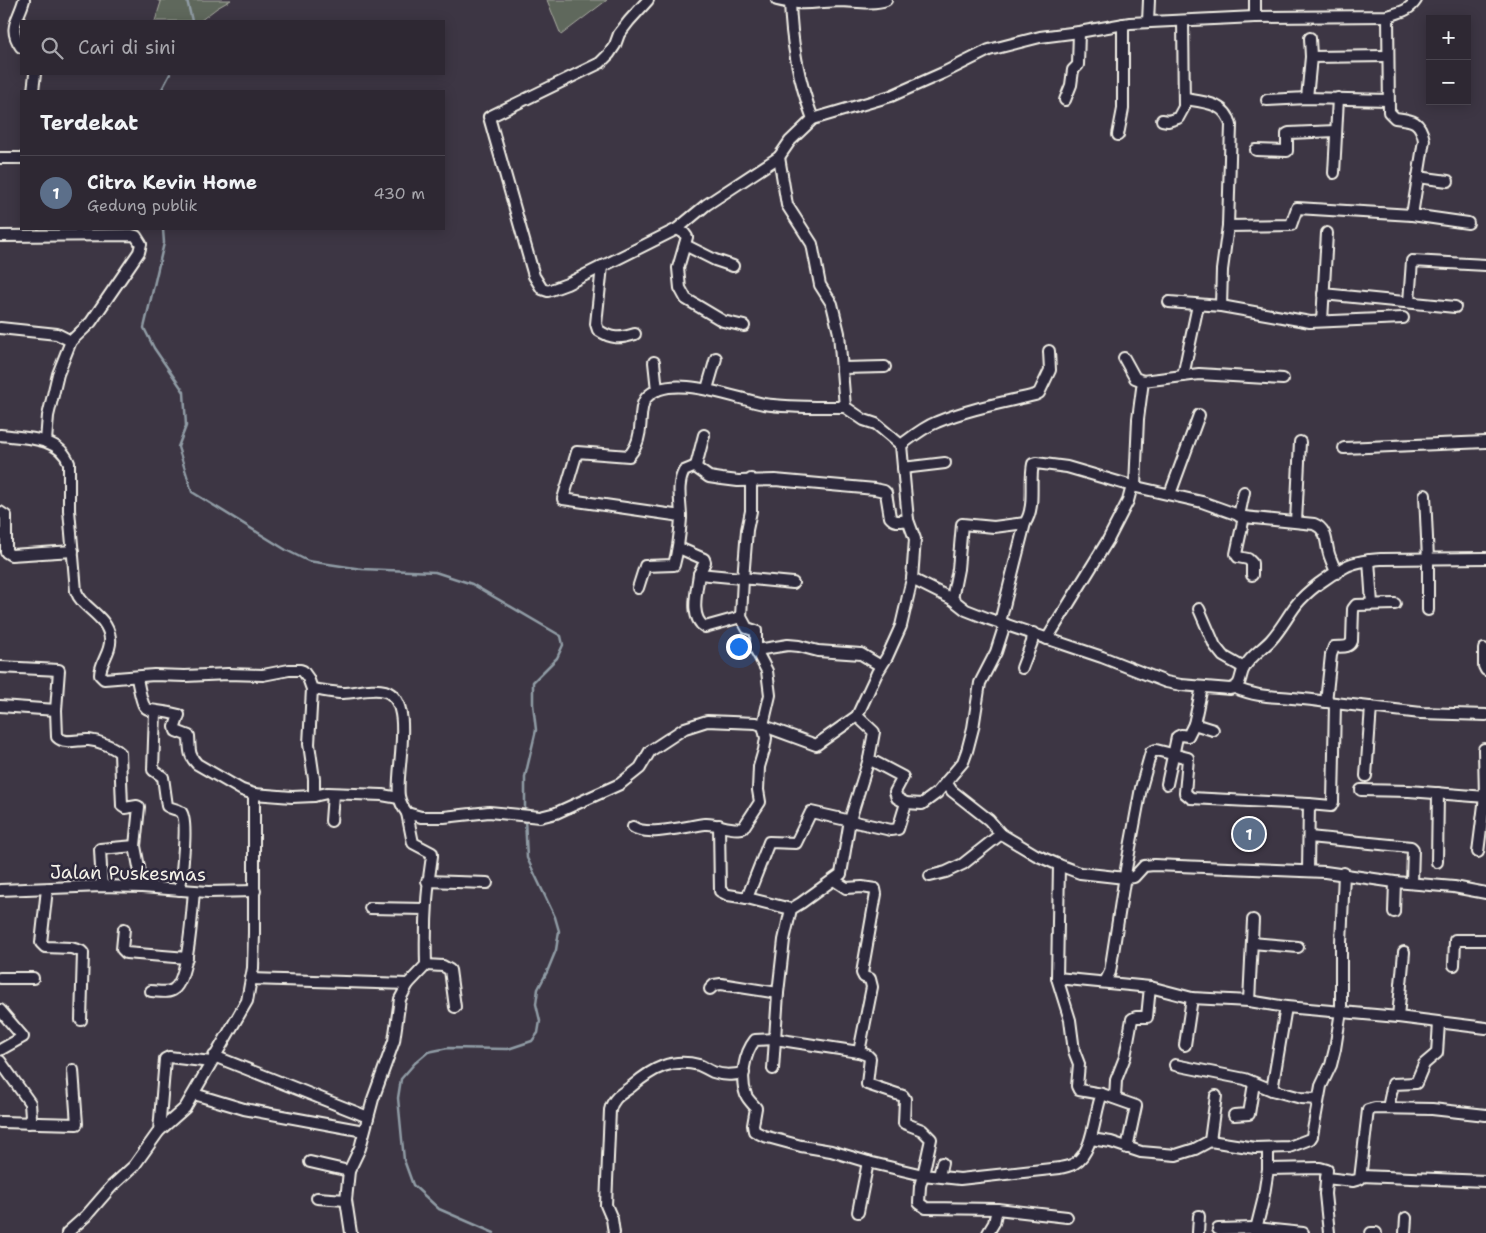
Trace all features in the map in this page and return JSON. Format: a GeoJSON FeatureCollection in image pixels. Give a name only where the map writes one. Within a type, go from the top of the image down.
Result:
{"type":"FeatureCollection","features":[{"type":"Feature","properties":{"kind":"street"},"geometry":{"type":"LineString","coordinates":[[20,46],[14,38],[15,21],[24,0]]}},
{"type":"Feature","properties":{"kind":"street"},"geometry":{"type":"LineString","coordinates":[[648,0],[629,20],[619,34],[609,54],[600,63],[489,117],[534,276],[542,289],[548,290],[566,284],[677,229],[685,220],[706,204],[779,157],[790,140],[813,119],[891,96],[989,50],[1040,37],[1123,24],[1255,17],[1388,16],[1405,11],[1416,0]]}},
{"type":"Feature","properties":{"kind":"street"},"geometry":{"type":"LineString","coordinates":[[777,0],[790,2],[886,0]]}},
{"type":"Feature","properties":{"kind":"street"},"geometry":{"type":"LineString","coordinates":[[1148,22],[1149,0]]}},
{"type":"Feature","properties":{"kind":"street"},"geometry":{"type":"LineString","coordinates":[[1255,0],[1255,17]]}},
{"type":"Feature","properties":{"kind":"street"},"geometry":{"type":"LineString","coordinates":[[790,2],[796,68],[813,119]]}},
{"type":"Feature","properties":{"kind":"street"},"geometry":{"type":"LineString","coordinates":[[1388,16],[1389,112],[1395,118],[1413,120],[1422,130],[1424,140],[1412,215]]}},
{"type":"Feature","properties":{"kind":"street"},"geometry":{"type":"LineString","coordinates":[[1162,120],[1168,122],[1178,118],[1184,107],[1183,21]]}},
{"type":"Feature","properties":{"kind":"street"},"geometry":{"type":"LineString","coordinates":[[1118,135],[1124,109],[1123,24]]}},
{"type":"Feature","properties":{"kind":"street"},"geometry":{"type":"LineString","coordinates":[[1064,100],[1071,85],[1073,70],[1078,65],[1079,32]]}},
{"type":"Feature","properties":{"kind":"street"},"geometry":{"type":"LineString","coordinates":[[1307,98],[1311,57],[1310,38]]}},
{"type":"Feature","properties":{"kind":"street"},"geometry":{"type":"LineString","coordinates":[[1311,57],[1388,56]]}},
{"type":"Feature","properties":{"kind":"street"},"geometry":{"type":"LineString","coordinates":[[33,90],[35,75]]}},
{"type":"Feature","properties":{"kind":"street"},"geometry":{"type":"LineString","coordinates":[[1267,100],[1338,98],[1388,100]]}},
{"type":"Feature","properties":{"kind":"street"},"geometry":{"type":"LineString","coordinates":[[1334,173],[1338,98]]}},
{"type":"Feature","properties":{"kind":"street"},"geometry":{"type":"LineString","coordinates":[[1185,99],[1206,102],[1223,110],[1229,115],[1231,125],[1228,226],[1222,270],[1221,306]]}},
{"type":"Feature","properties":{"kind":"street"},"geometry":{"type":"LineString","coordinates":[[1256,150],[1287,151],[1287,134],[1289,133],[1336,131]]}},
{"type":"Feature","properties":{"kind":"street"},"geometry":{"type":"LineString","coordinates":[[779,157],[787,205],[812,244],[820,285],[832,304],[839,333],[845,407]]}},
{"type":"Feature","properties":{"kind":"street"},"geometry":{"type":"LineString","coordinates":[[0,158],[20,158]]}},
{"type":"Feature","properties":{"kind":"street"},"geometry":{"type":"LineString","coordinates":[[1418,177],[1448,181]]}},
{"type":"Feature","properties":{"kind":"street"},"geometry":{"type":"LineString","coordinates":[[1228,226],[1291,225],[1296,208],[1412,215],[1468,223]]}},
{"type":"Feature","properties":{"kind":"street"},"geometry":{"type":"LineString","coordinates":[[677,229],[686,235],[678,268],[682,295],[724,321],[744,326]]}},
{"type":"Feature","properties":{"kind":"street"},"geometry":{"type":"LineString","coordinates":[[1322,321],[1327,233]]}},
{"type":"Feature","properties":{"kind":"street"},"geometry":{"type":"LineString","coordinates":[[0,236],[136,236],[141,244],[139,252],[99,311],[71,341],[56,381],[48,416],[46,441]]}},
{"type":"Feature","properties":{"kind":"street"},"geometry":{"type":"LineString","coordinates":[[685,245],[715,260],[733,266]]}},
{"type":"Feature","properties":{"kind":"street"},"geometry":{"type":"LineString","coordinates":[[1409,302],[1412,261],[1486,265]]}},
{"type":"Feature","properties":{"kind":"street"},"geometry":{"type":"LineString","coordinates":[[602,266],[596,324],[598,330],[607,336],[621,339],[635,334]]}},
{"type":"Feature","properties":{"kind":"street"},"geometry":{"type":"LineString","coordinates":[[1323,294],[1455,307]]}},
{"type":"Feature","properties":{"kind":"street"},"geometry":{"type":"LineString","coordinates":[[1169,302],[1221,306],[1310,322],[1403,318]]}},
{"type":"Feature","properties":{"kind":"street"},"geometry":{"type":"LineString","coordinates":[[1183,376],[1198,305]]}},
{"type":"Feature","properties":{"kind":"street"},"geometry":{"type":"LineString","coordinates":[[0,328],[56,334],[71,341]]}},
{"type":"Feature","properties":{"kind":"street"},"geometry":{"type":"LineString","coordinates":[[902,445],[925,428],[937,422],[964,412],[1039,393],[1050,370],[1049,351]]}},
{"type":"Feature","properties":{"kind":"street"},"geometry":{"type":"LineString","coordinates":[[707,389],[716,358]]}},
{"type":"Feature","properties":{"kind":"street"},"geometry":{"type":"LineString","coordinates":[[1124,358],[1135,378],[1143,381],[1199,374],[1283,379]]}},
{"type":"Feature","properties":{"kind":"street"},"geometry":{"type":"LineString","coordinates":[[654,362],[657,390]]}},
{"type":"Feature","properties":{"kind":"street"},"geometry":{"type":"LineString","coordinates":[[843,368],[885,367]]}},
{"type":"Feature","properties":{"kind":"street"},"geometry":{"type":"LineString","coordinates":[[1047,639],[1108,540],[1134,486],[1138,419],[1143,381]]}},
{"type":"Feature","properties":{"kind":"street"},"geometry":{"type":"LineString","coordinates":[[407,814],[420,817],[444,817],[489,812],[513,816],[540,817],[556,813],[620,784],[640,768],[650,752],[685,728],[707,721],[735,721],[763,725],[816,745],[857,716],[901,626],[912,579],[915,539],[908,520],[902,445],[876,424],[864,420],[845,407],[789,407],[763,404],[707,389],[667,387],[653,391],[645,399],[639,436],[631,454],[626,456],[577,452],[563,499],[681,516]]}},
{"type":"Feature","properties":{"kind":"street"},"geometry":{"type":"LineString","coordinates":[[1170,494],[1199,415]]}},
{"type":"Feature","properties":{"kind":"street"},"geometry":{"type":"LineString","coordinates":[[0,435],[46,441],[62,451],[69,463],[69,510],[76,591],[79,599],[98,614],[107,627],[110,637],[106,656],[101,665],[100,676],[111,680],[120,677],[263,675],[289,670],[303,671],[312,689],[309,744],[314,779],[314,796]]}},
{"type":"Feature","properties":{"kind":"street"},"geometry":{"type":"LineString","coordinates":[[696,466],[704,435]]}},
{"type":"Feature","properties":{"kind":"street"},"geometry":{"type":"LineString","coordinates":[[1296,522],[1300,442]]}},
{"type":"Feature","properties":{"kind":"street"},"geometry":{"type":"LineString","coordinates":[[1344,448],[1486,442]]}},
{"type":"Feature","properties":{"kind":"street"},"geometry":{"type":"LineString","coordinates":[[869,760],[903,775],[895,792],[895,797],[906,803],[919,805],[926,803],[937,793],[961,765],[973,728],[980,684],[996,652],[1025,523],[1028,517],[1032,494],[1032,470],[1033,464],[1036,462],[1067,467],[1134,486],[1202,502],[1242,516],[1314,524],[1320,527],[1326,535],[1329,556],[1337,573]]}},
{"type":"Feature","properties":{"kind":"street"},"geometry":{"type":"LineString","coordinates":[[904,468],[945,463]]}},
{"type":"Feature","properties":{"kind":"street"},"geometry":{"type":"LineString","coordinates":[[638,588],[645,566],[674,565],[678,548],[681,516],[679,484],[684,471],[696,466]]}},
{"type":"Feature","properties":{"kind":"street"},"geometry":{"type":"LineString","coordinates":[[696,466],[709,477],[738,481],[751,479],[833,484],[884,491],[892,520],[897,522],[908,520]]}},
{"type":"Feature","properties":{"kind":"street"},"geometry":{"type":"LineString","coordinates":[[633,827],[641,832],[708,824],[743,828],[760,802],[759,767],[766,738],[763,725],[770,696],[769,684],[765,666],[756,650],[756,631],[746,626],[741,617],[742,579],[751,511],[751,479]]}},
{"type":"Feature","properties":{"kind":"street"},"geometry":{"type":"LineString","coordinates":[[1244,492],[1236,554],[1238,557],[1248,559],[1252,563],[1252,575]]}},
{"type":"Feature","properties":{"kind":"street"},"geometry":{"type":"LineString","coordinates":[[1425,495],[1428,610]]}},
{"type":"Feature","properties":{"kind":"street"},"geometry":{"type":"LineString","coordinates":[[0,512],[6,516],[6,552],[8,554],[73,551]]}},
{"type":"Feature","properties":{"kind":"street"},"geometry":{"type":"LineString","coordinates":[[952,599],[959,563],[962,524],[994,526],[1025,523]]}},
{"type":"Feature","properties":{"kind":"street"},"geometry":{"type":"LineString","coordinates":[[678,548],[704,559],[698,574],[695,613],[703,627],[741,617]]}},
{"type":"Feature","properties":{"kind":"street"},"geometry":{"type":"LineString","coordinates":[[1236,688],[1244,668],[1270,642],[1297,604],[1346,567],[1369,560],[1486,558]]}},
{"type":"Feature","properties":{"kind":"street"},"geometry":{"type":"LineString","coordinates":[[1369,560],[1372,604]]}},
{"type":"Feature","properties":{"kind":"street"},"geometry":{"type":"LineString","coordinates":[[698,574],[793,583]]}},
{"type":"Feature","properties":{"kind":"street"},"geometry":{"type":"LineString","coordinates":[[912,579],[952,599],[966,610],[1102,657],[1166,682],[1202,687],[1236,688],[1263,697],[1292,698],[1421,713],[1486,715]]}},
{"type":"Feature","properties":{"kind":"street"},"geometry":{"type":"LineString","coordinates":[[1105,982],[1110,972],[1141,788],[1151,752],[1156,750],[1189,758],[1185,793],[1191,798],[1331,806],[1333,802],[1330,702],[1331,655],[1334,647],[1345,647],[1351,644],[1353,609],[1356,605],[1395,604]]}},
{"type":"Feature","properties":{"kind":"street"},"geometry":{"type":"LineString","coordinates":[[1199,609],[1215,646],[1223,656],[1244,668]]}},
{"type":"Feature","properties":{"kind":"street"},"geometry":{"type":"LineString","coordinates":[[1022,668],[1030,648],[1033,633]]}},
{"type":"Feature","properties":{"kind":"street"},"geometry":{"type":"LineString","coordinates":[[756,650],[788,645],[799,646],[818,651],[861,654],[881,666]]}},
{"type":"Feature","properties":{"kind":"street"},"geometry":{"type":"LineString","coordinates":[[1484,649],[1484,666],[1486,670]]}},
{"type":"Feature","properties":{"kind":"street"},"geometry":{"type":"LineString","coordinates":[[0,667],[59,670],[56,710],[57,738],[59,740],[89,740],[117,749],[120,753],[122,806],[125,808],[139,807],[135,846],[142,883]]}},
{"type":"Feature","properties":{"kind":"street"},"geometry":{"type":"LineString","coordinates":[[137,678],[142,705],[148,710],[155,712],[179,715],[175,727],[176,731],[189,736],[190,755],[197,764],[242,790],[254,794],[292,797],[333,794],[382,795],[399,798]]}},
{"type":"Feature","properties":{"kind":"street"},"geometry":{"type":"LineString","coordinates":[[1167,784],[1176,737],[1181,735],[1188,736],[1194,724],[1202,687]]}},
{"type":"Feature","properties":{"kind":"street"},"geometry":{"type":"LineString","coordinates":[[312,689],[345,693],[380,690],[388,692],[398,701],[402,722],[402,758],[398,775],[399,798],[407,814],[413,843],[432,854],[427,881],[426,965],[408,984],[400,1000],[394,1042],[368,1117],[360,1148],[349,1171],[346,1200],[351,1233]]}},
{"type":"Feature","properties":{"kind":"street"},"geometry":{"type":"LineString","coordinates":[[0,706],[56,710]]}},
{"type":"Feature","properties":{"kind":"street"},"geometry":{"type":"LineString","coordinates":[[1366,776],[1371,708]]}},
{"type":"Feature","properties":{"kind":"street"},"geometry":{"type":"LineString","coordinates":[[155,712],[153,770],[163,776],[167,806],[179,811],[184,817],[184,858],[180,890]]}},
{"type":"Feature","properties":{"kind":"street"},"geometry":{"type":"LineString","coordinates":[[719,825],[720,891],[728,895],[791,909],[834,880],[841,874],[850,820],[861,780],[869,760],[874,732],[857,716]]}},
{"type":"Feature","properties":{"kind":"street"},"geometry":{"type":"LineString","coordinates":[[1194,724],[1213,730]]}},
{"type":"Feature","properties":{"kind":"street"},"geometry":{"type":"LineString","coordinates":[[1478,852],[1486,797],[1484,750]]}},
{"type":"Feature","properties":{"kind":"street"},"geometry":{"type":"LineString","coordinates":[[946,782],[952,792],[989,820],[1001,834],[1036,855],[1080,873],[1125,878],[1134,877],[1144,866],[1154,865],[1308,871],[1344,873],[1395,882],[1454,887],[1486,893]]}},
{"type":"Feature","properties":{"kind":"street"},"geometry":{"type":"LineString","coordinates":[[1361,790],[1486,797]]}},
{"type":"Feature","properties":{"kind":"street"},"geometry":{"type":"LineString","coordinates":[[1437,862],[1438,793]]}},
{"type":"Feature","properties":{"kind":"street"},"geometry":{"type":"LineString","coordinates":[[67,1233],[134,1166],[159,1131],[185,1108],[247,1001],[251,979],[255,892],[254,794]]}},
{"type":"Feature","properties":{"kind":"street"},"geometry":{"type":"LineString","coordinates":[[331,821],[333,794]]}},
{"type":"Feature","properties":{"kind":"street"},"geometry":{"type":"LineString","coordinates":[[747,898],[769,842],[796,843],[811,812],[880,827],[886,830],[898,829],[906,803]]}},
{"type":"Feature","properties":{"kind":"street"},"geometry":{"type":"LineString","coordinates":[[1308,871],[1309,804]]}},
{"type":"Feature","properties":{"kind":"street"},"geometry":{"type":"LineString","coordinates":[[930,876],[946,872],[963,864],[1001,834]]}},
{"type":"Feature","properties":{"kind":"street"},"geometry":{"type":"LineString","coordinates":[[1309,837],[1411,847],[1414,856],[1412,883]]}},
{"type":"Feature","properties":{"kind":"street"},"geometry":{"type":"LineString","coordinates":[[102,886],[100,849],[104,847],[135,846]]}},
{"type":"Feature","properties":{"kind":"street"},"geometry":{"type":"LineString","coordinates":[[1059,865],[1057,978],[1067,1008],[1074,1051],[1079,1064],[1077,1088],[1115,1098],[1137,1108],[1127,1148]]}},
{"type":"Feature","properties":{"kind":"street"},"geometry":{"type":"LineString","coordinates":[[1091,1139],[1111,1142],[1141,1152],[1180,1154],[1210,1141],[1254,1148],[1268,1148],[1289,1147],[1310,1139],[1321,1086],[1331,1065],[1341,1011],[1344,873]]}},
{"type":"Feature","properties":{"kind":"street"},"geometry":{"type":"LineString","coordinates":[[834,880],[846,888],[862,887],[875,889],[876,894],[862,973],[864,977],[870,979],[872,987],[859,1052]]}},
{"type":"Feature","properties":{"kind":"street"},"geometry":{"type":"LineString","coordinates":[[427,881],[487,883]]}},
{"type":"Feature","properties":{"kind":"street"},"geometry":{"type":"LineString","coordinates":[[1394,912],[1395,882]]}},
{"type":"Feature","properties":{"kind":"street","name":"Jalan Puskesmas"},"geometry":{"type":"LineString","coordinates":[[0,890],[102,886],[255,892]]}},
{"type":"Feature","properties":{"kind":"street"},"geometry":{"type":"LineString","coordinates":[[47,889],[42,943],[45,947],[72,948],[81,950],[83,953],[81,1020]]}},
{"type":"Feature","properties":{"kind":"street"},"geometry":{"type":"LineString","coordinates":[[151,990],[165,992],[174,989],[180,982],[187,958],[194,891]]}},
{"type":"Feature","properties":{"kind":"street"},"geometry":{"type":"LineString","coordinates":[[370,908],[426,910]]}},
{"type":"Feature","properties":{"kind":"street"},"geometry":{"type":"LineString","coordinates":[[773,1069],[778,993],[784,940],[791,909]]}},
{"type":"Feature","properties":{"kind":"street"},"geometry":{"type":"LineString","coordinates":[[1249,1001],[1253,920]]}},
{"type":"Feature","properties":{"kind":"street"},"geometry":{"type":"LineString","coordinates":[[124,929],[122,948],[126,953],[187,958]]}},
{"type":"Feature","properties":{"kind":"street"},"geometry":{"type":"LineString","coordinates":[[1454,965],[1455,940],[1486,940]]}},
{"type":"Feature","properties":{"kind":"street"},"geometry":{"type":"LineString","coordinates":[[1252,943],[1298,947]]}},
{"type":"Feature","properties":{"kind":"street"},"geometry":{"type":"LineString","coordinates":[[1398,1016],[1404,952]]}},
{"type":"Feature","properties":{"kind":"street"},"geometry":{"type":"LineString","coordinates":[[426,965],[443,966],[450,970],[454,1008]]}},
{"type":"Feature","properties":{"kind":"street"},"geometry":{"type":"LineString","coordinates":[[0,978],[33,978]]}},
{"type":"Feature","properties":{"kind":"street"},"geometry":{"type":"LineString","coordinates":[[1057,978],[1150,987],[1192,998],[1249,1001],[1286,1007],[1398,1016],[1486,1028]]}},
{"type":"Feature","properties":{"kind":"street"},"geometry":{"type":"LineString","coordinates":[[251,979],[408,984]]}},
{"type":"Feature","properties":{"kind":"street"},"geometry":{"type":"LineString","coordinates":[[710,989],[714,985],[721,984],[778,993]]}},
{"type":"Feature","properties":{"kind":"street"},"geometry":{"type":"LineString","coordinates":[[1115,1098],[1116,1080],[1125,1057],[1132,1019],[1136,1016],[1147,1016],[1150,987]]}},
{"type":"Feature","properties":{"kind":"street"},"geometry":{"type":"LineString","coordinates":[[1185,1045],[1192,998]]}},
{"type":"Feature","properties":{"kind":"street"},"geometry":{"type":"LineString","coordinates":[[1272,1090],[1286,1007]]}},
{"type":"Feature","properties":{"kind":"street"},"geometry":{"type":"LineString","coordinates":[[0,1010],[22,1036],[0,1050]]}},
{"type":"Feature","properties":{"kind":"street"},"geometry":{"type":"LineString","coordinates":[[1388,1108],[1393,1084],[1416,1083],[1424,1064],[1437,1053],[1439,1023]]}},
{"type":"Feature","properties":{"kind":"street"},"geometry":{"type":"LineString","coordinates":[[1067,1217],[996,1209],[926,1208],[918,1203],[920,1186],[924,1175],[931,1139],[922,1130],[904,1123],[905,1099],[903,1096],[867,1084],[870,1058],[867,1055],[859,1052],[775,1039],[755,1040],[745,1058],[746,1096],[756,1108],[753,1128],[758,1134],[924,1175],[960,1179],[1060,1168],[1075,1163],[1083,1154],[1091,1139],[1102,1094]]}},
{"type":"Feature","properties":{"kind":"street"},"geometry":{"type":"LineString","coordinates":[[159,1131],[165,1059],[169,1057],[213,1059],[368,1117]]}},
{"type":"Feature","properties":{"kind":"street"},"geometry":{"type":"LineString","coordinates":[[0,1061],[30,1103],[31,1117],[28,1123]]}},
{"type":"Feature","properties":{"kind":"street"},"geometry":{"type":"LineString","coordinates":[[614,1233],[612,1219],[606,1205],[610,1110],[613,1100],[662,1065],[680,1062],[700,1066],[728,1076],[744,1074]]}},
{"type":"Feature","properties":{"kind":"street"},"geometry":{"type":"LineString","coordinates":[[1175,1065],[1237,1077],[1301,1098],[1318,1099]]}},
{"type":"Feature","properties":{"kind":"street"},"geometry":{"type":"LineString","coordinates":[[0,1122],[77,1124],[73,1070]]}},
{"type":"Feature","properties":{"kind":"street"},"geometry":{"type":"LineString","coordinates":[[1234,1115],[1249,1114],[1254,1083]]}},
{"type":"Feature","properties":{"kind":"street"},"geometry":{"type":"LineString","coordinates":[[194,1094],[244,1109],[364,1131]]}},
{"type":"Feature","properties":{"kind":"street"},"geometry":{"type":"LineString","coordinates":[[1210,1141],[1216,1096]]}},
{"type":"Feature","properties":{"kind":"street"},"geometry":{"type":"LineString","coordinates":[[1326,1178],[1358,1181],[1361,1176],[1368,1110],[1375,1108],[1432,1109],[1486,1115]]}},
{"type":"Feature","properties":{"kind":"street"},"geometry":{"type":"LineString","coordinates":[[1255,1230],[1263,1202],[1268,1169],[1268,1148]]}},
{"type":"Feature","properties":{"kind":"street"},"geometry":{"type":"LineString","coordinates":[[310,1162],[349,1171]]}},
{"type":"Feature","properties":{"kind":"street"},"geometry":{"type":"LineString","coordinates":[[858,1212],[868,1162]]}},
{"type":"Feature","properties":{"kind":"street"},"geometry":{"type":"LineString","coordinates":[[939,1176],[942,1163]]}},
{"type":"Feature","properties":{"kind":"street"},"geometry":{"type":"LineString","coordinates":[[1268,1169],[1324,1168],[1327,1170],[1325,1194],[1329,1233]]}},
{"type":"Feature","properties":{"kind":"street"},"geometry":{"type":"LineString","coordinates":[[1361,1176],[1486,1181]]}},
{"type":"Feature","properties":{"kind":"street"},"geometry":{"type":"LineString","coordinates":[[317,1198],[346,1200]]}},
{"type":"Feature","properties":{"kind":"street"},"geometry":{"type":"LineString","coordinates":[[988,1233],[994,1223],[996,1209]]}},
{"type":"Feature","properties":{"kind":"street"},"geometry":{"type":"LineString","coordinates":[[1198,1233],[1199,1216]]}},
{"type":"Feature","properties":{"kind":"street"},"geometry":{"type":"LineString","coordinates":[[1405,1233],[1406,1218]]}},
{"type":"Feature","properties":{"kind":"street"},"geometry":{"type":"LineString","coordinates":[[1218,1229],[1303,1233]]}},
{"type":"Feature","properties":{"kind":"street"},"geometry":{"type":"LineString","coordinates":[[1371,1233],[1376,1233]]}},
{"type":"Feature","properties":{"kind":"green space"},"geometry":{"type":"Polygon","coordinates":[[[157,0],[231,0],[201,20],[155,20],[161,2],[157,0]]]}},
{"type":"Feature","properties":{"kind":"green space"},"geometry":{"type":"Polygon","coordinates":[[[547,0],[607,0],[561,35],[547,0]]]}},
{"type":"Feature","properties":{"kind":"waterway"},"geometry":{"type":"LineString","coordinates":[[187,0],[192,20]]}},
{"type":"Feature","properties":{"kind":"waterway"},"geometry":{"type":"LineString","coordinates":[[162,90],[169,75]]}},
{"type":"Feature","properties":{"kind":"waterway"},"geometry":{"type":"LineString","coordinates":[[163,230],[164,243],[144,328],[154,348],[184,392],[186,426],[178,447],[192,492],[286,550],[308,561],[362,569],[435,572],[472,584],[561,636],[563,645],[557,658],[533,682],[536,730],[525,777],[525,813]]}},
{"type":"Feature","properties":{"kind":"waterway"},"geometry":{"type":"LineString","coordinates":[[494,1233],[439,1209],[413,1185],[404,1160],[398,1098],[401,1079],[428,1052],[448,1048],[508,1049],[532,1041],[538,1033],[540,1021],[536,1004],[538,989],[556,950],[559,931],[555,917],[527,858],[525,818]]}},
{"type":"Feature","properties":{"kind":"place","name":"Citra Kevin Home"},"geometry":{"type":"Point","coordinates":[1249,834]}}]}
